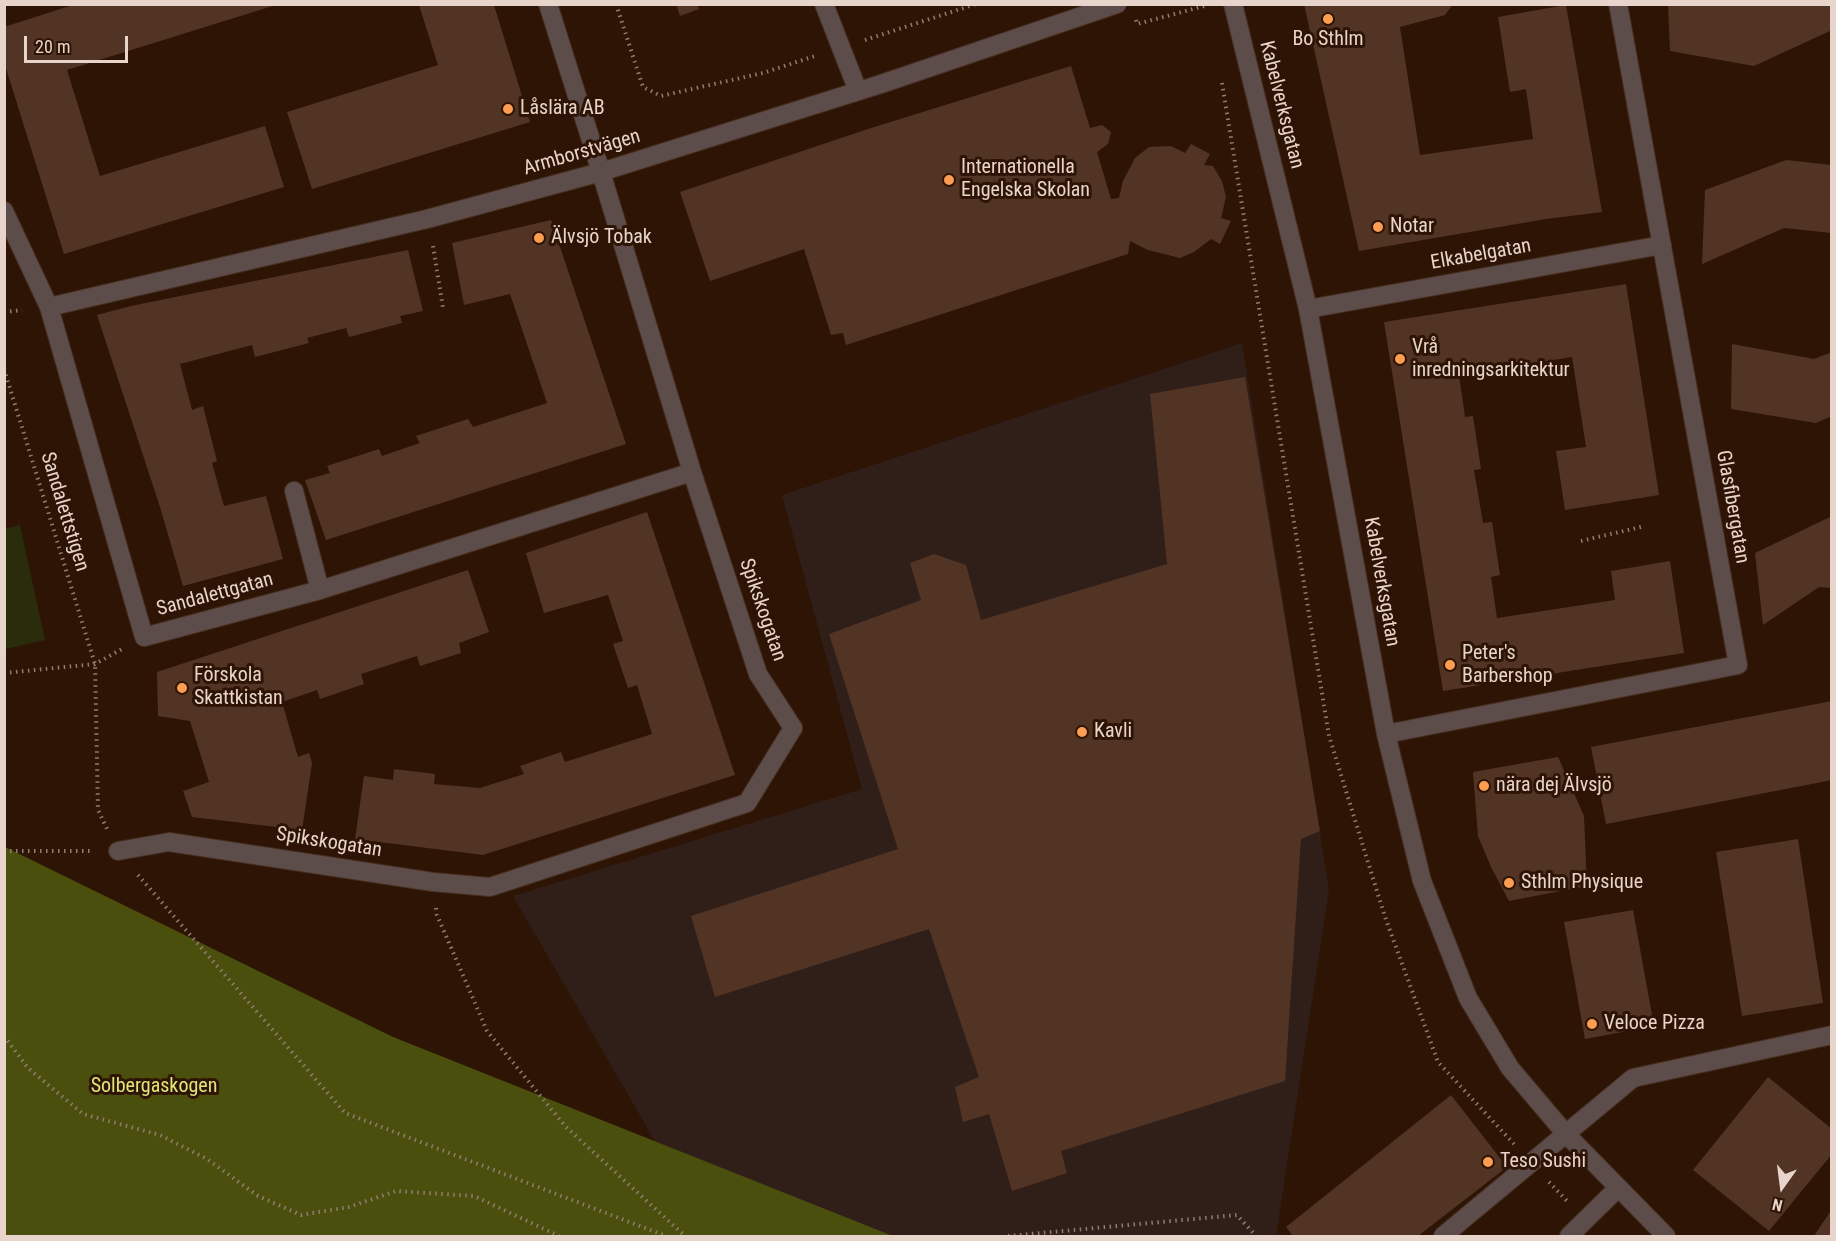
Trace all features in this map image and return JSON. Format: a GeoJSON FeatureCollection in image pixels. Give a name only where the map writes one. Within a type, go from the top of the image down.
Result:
{"type":"FeatureCollection","features":[{"type":"Feature","properties":{"kind":"street","name":"Spikskogatan"},"geometry":{"type":"LineString","coordinates":[[118,851],[169,842],[433,882],[490,887],[747,803],[793,728],[758,674],[692,472],[602,172],[548,4]]}},
{"type":"Feature","properties":{"kind":"street"},"geometry":{"type":"LineString","coordinates":[[824,4],[858,91]]}},
{"type":"Feature","properties":{"kind":"street","name":"Kabelverksgatan"},"geometry":{"type":"LineString","coordinates":[[1233,4],[1308,309],[1386,734],[1422,881],[1468,998],[1510,1068],[1565,1133],[1666,1236]]}},
{"type":"Feature","properties":{"kind":"street","name":"Glasfibergatan"},"geometry":{"type":"LineString","coordinates":[[1386,734],[1738,665],[1618,4]]}},
{"type":"Feature","properties":{"kind":"street","name":"Armborstvägen"},"geometry":{"type":"LineString","coordinates":[[49,307],[427,219],[602,172],[1125,9]]}},
{"type":"Feature","properties":{"kind":"street","name":"Sandalettgatan"},"geometry":{"type":"LineString","coordinates":[[4,211],[49,307],[144,637],[320,590],[692,472]]}},
{"type":"Feature","properties":{"kind":"street","name":"Elkabelgatan"},"geometry":{"type":"LineString","coordinates":[[1308,309],[1662,244]]}},
{"type":"Feature","properties":{"kind":"street"},"geometry":{"type":"LineString","coordinates":[[294,491],[320,590]]}},
{"type":"Feature","properties":{"kind":"street"},"geometry":{"type":"LineString","coordinates":[[1443,1236],[1633,1078],[1832,1035]]}},
{"type":"Feature","properties":{"kind":"street"},"geometry":{"type":"LineString","coordinates":[[1569,1236],[1618,1188]]}},
{"type":"Feature","properties":{"kind":"path"},"geometry":{"type":"LineString","coordinates":[[616,4],[644,87],[661,96],[763,73],[976,4]]}},
{"type":"Feature","properties":{"kind":"path"},"geometry":{"type":"LineString","coordinates":[[1125,9],[1137,24],[1211,4]]}},
{"type":"Feature","properties":{"kind":"path"},"geometry":{"type":"LineString","coordinates":[[435,253],[442,309]]}},
{"type":"Feature","properties":{"kind":"path","name":"Sandalettstigen"},"geometry":{"type":"LineString","coordinates":[[4,369],[95,664],[99,810],[118,851],[345,1113],[666,1236]]}},
{"type":"Feature","properties":{"kind":"path"},"geometry":{"type":"LineString","coordinates":[[1581,541],[1645,526]]}},
{"type":"Feature","properties":{"kind":"path"},"geometry":{"type":"LineString","coordinates":[[4,673],[95,664],[144,637]]}},
{"type":"Feature","properties":{"kind":"path"},"geometry":{"type":"LineString","coordinates":[[4,851],[118,851]]}},
{"type":"Feature","properties":{"kind":"path"},"geometry":{"type":"LineString","coordinates":[[433,882],[437,915],[487,1030],[566,1127],[685,1236]]}},
{"type":"Feature","properties":{"kind":"path"},"geometry":{"type":"LineString","coordinates":[[4,1036],[28,1068],[83,1114],[160,1135],[207,1159],[258,1196],[301,1215],[349,1207],[396,1191],[474,1196],[559,1236]]}},
{"type":"Feature","properties":{"kind":"path"},"geometry":{"type":"LineString","coordinates":[[1008,1236],[1237,1215],[1256,1236]]}},
{"type":"Feature","properties":{"kind":"shaded area","name":"Kavli"},"geometry":{"type":"Polygon","coordinates":[[[1242,343],[1329,890],[1276,1236],[852,1236],[671,1169],[513,896],[862,789],[782,495],[1242,343]]]}},
{"type":"Feature","properties":{"kind":"green space"},"geometry":{"type":"Polygon","coordinates":[[[20,525],[45,640],[5,649],[5,529],[20,525]]]}},
{"type":"Feature","properties":{"kind":"green space","name":"Solbergaskogen"},"geometry":{"type":"Polygon","coordinates":[[[5,847],[393,1037],[893,1236],[5,1236],[5,847]]]}},
{"type":"Feature","properties":{"kind":"building"},"geometry":{"type":"Polygon","coordinates":[[[76,4],[279,4],[67,70],[100,176],[265,126],[284,187],[64,254],[4,62],[4,27],[76,4]]]}},
{"type":"Feature","properties":{"kind":"building"},"geometry":{"type":"Polygon","coordinates":[[[676,4],[697,4],[699,9],[680,16],[676,4]]]}},
{"type":"Feature","properties":{"kind":"building"},"geometry":{"type":"Polygon","coordinates":[[[1304,4],[1453,4],[1445,15],[1400,27],[1420,155],[1533,139],[1526,89],[1510,92],[1498,17],[1566,5],[1602,212],[1546,219],[1359,251],[1304,4]]]}},
{"type":"Feature","properties":{"kind":"building"},"geometry":{"type":"Polygon","coordinates":[[[1668,4],[1832,4],[1832,30],[1754,66],[1670,51],[1668,4]]]}},
{"type":"Feature","properties":{"kind":"building"},"geometry":{"type":"Polygon","coordinates":[[[419,5],[494,5],[530,122],[312,189],[287,112],[438,65],[419,5]]]}},
{"type":"Feature","properties":{"kind":"building"},"geometry":{"type":"Polygon","coordinates":[[[1071,66],[1090,128],[1102,125],[1111,132],[1108,144],[1097,152],[1111,199],[1119,198],[1123,181],[1135,158],[1149,147],[1171,146],[1185,153],[1191,144],[1210,154],[1204,165],[1213,166],[1222,181],[1226,197],[1221,218],[1231,221],[1220,244],[1211,239],[1194,252],[1180,258],[1148,250],[1130,241],[1128,254],[846,345],[843,333],[831,335],[804,249],[710,281],[680,192],[868,129],[1071,66]]]}},
{"type":"Feature","properties":{"kind":"building"},"geometry":{"type":"Polygon","coordinates":[[[1786,160],[1832,165],[1832,233],[1784,228],[1702,264],[1705,190],[1786,160]]]}},
{"type":"Feature","properties":{"kind":"building"},"geometry":{"type":"Polygon","coordinates":[[[551,220],[626,444],[326,540],[305,480],[330,473],[327,466],[379,449],[382,456],[420,443],[416,436],[468,419],[473,427],[547,403],[510,294],[464,305],[452,243],[551,220]]]}},
{"type":"Feature","properties":{"kind":"building"},"geometry":{"type":"Polygon","coordinates":[[[408,250],[423,311],[400,316],[402,323],[349,337],[346,328],[307,338],[309,343],[255,357],[252,345],[180,364],[192,410],[203,406],[217,461],[212,463],[224,506],[266,496],[283,559],[183,586],[160,507],[97,315],[131,306],[408,250]]]}},
{"type":"Feature","properties":{"kind":"building"},"geometry":{"type":"Polygon","coordinates":[[[1626,284],[1659,495],[1565,510],[1556,451],[1586,447],[1572,357],[1459,375],[1465,417],[1473,416],[1481,469],[1474,470],[1483,523],[1492,522],[1500,575],[1491,577],[1497,618],[1615,600],[1611,571],[1670,561],[1684,653],[1443,691],[1384,322],[1626,284]]]}},
{"type":"Feature","properties":{"kind":"building"},"geometry":{"type":"Polygon","coordinates":[[[1732,344],[1814,359],[1832,352],[1832,416],[1816,423],[1731,409],[1732,344]]]}},
{"type":"Feature","properties":{"kind":"building","name":"Kavli"},"geometry":{"type":"Polygon","coordinates":[[[1245,377],[1320,831],[1301,839],[1285,1081],[1061,1151],[1067,1173],[1012,1191],[989,1114],[963,1122],[955,1087],[979,1077],[929,929],[715,997],[691,916],[898,849],[829,634],[921,600],[910,563],[934,554],[966,565],[981,620],[1167,564],[1150,394],[1245,377]]]}},
{"type":"Feature","properties":{"kind":"building"},"geometry":{"type":"Polygon","coordinates":[[[647,512],[735,775],[483,855],[355,839],[364,776],[393,780],[394,769],[435,774],[434,784],[480,788],[524,774],[520,766],[561,752],[565,762],[652,734],[637,685],[628,688],[613,644],[623,641],[608,595],[544,613],[526,553],[647,512]]]}},
{"type":"Feature","properties":{"kind":"building"},"geometry":{"type":"Polygon","coordinates":[[[1832,516],[1832,588],[1819,587],[1763,625],[1755,553],[1832,516]]]}},
{"type":"Feature","properties":{"kind":"building"},"geometry":{"type":"Polygon","coordinates":[[[468,570],[489,632],[459,643],[461,653],[420,666],[417,656],[361,674],[364,684],[320,699],[317,690],[282,702],[298,757],[309,753],[312,763],[302,830],[192,817],[183,791],[209,782],[190,721],[158,716],[157,672],[468,570]]]}},
{"type":"Feature","properties":{"kind":"building"},"geometry":{"type":"Polygon","coordinates":[[[1832,701],[1832,780],[1606,824],[1591,747],[1832,701]]]}},
{"type":"Feature","properties":{"kind":"building"},"geometry":{"type":"Polygon","coordinates":[[[1558,757],[1584,816],[1587,886],[1509,901],[1478,836],[1473,772],[1558,757]]]}},
{"type":"Feature","properties":{"kind":"building"},"geometry":{"type":"Polygon","coordinates":[[[1798,839],[1823,1003],[1742,1016],[1716,852],[1798,839]]]}},
{"type":"Feature","properties":{"kind":"building"},"geometry":{"type":"Polygon","coordinates":[[[1633,910],[1654,1026],[1585,1039],[1564,922],[1633,910]]]}},
{"type":"Feature","properties":{"kind":"building"},"geometry":{"type":"Polygon","coordinates":[[[1768,1077],[1832,1129],[1832,1154],[1769,1231],[1693,1170],[1768,1077]]]}},
{"type":"Feature","properties":{"kind":"building"},"geometry":{"type":"Polygon","coordinates":[[[1451,1095],[1507,1167],[1418,1236],[1293,1236],[1286,1227],[1451,1095]]]}},
{"type":"Feature","properties":{"kind":"building"},"geometry":{"type":"Polygon","coordinates":[[[1832,1209],[1832,1236],[1814,1236],[1832,1209]]]}},
{"type":"Feature","properties":{"kind":"place","name":"Bo Sthlm"},"geometry":{"type":"Point","coordinates":[1328,19]}},
{"type":"Feature","properties":{"kind":"place","name":"Låslära AB"},"geometry":{"type":"Point","coordinates":[508,109]}},
{"type":"Feature","properties":{"kind":"place","name":"Internationella Engelska Skolan"},"geometry":{"type":"Point","coordinates":[949,180]}},
{"type":"Feature","properties":{"kind":"place","name":"Notar"},"geometry":{"type":"Point","coordinates":[1378,227]}},
{"type":"Feature","properties":{"kind":"place","name":"Älvsjö Tobak"},"geometry":{"type":"Point","coordinates":[539,238]}},
{"type":"Feature","properties":{"kind":"place","name":"Vrå inredningsarkitektur"},"geometry":{"type":"Point","coordinates":[1400,359]}},
{"type":"Feature","properties":{"kind":"place","name":"Peter's Barbershop"},"geometry":{"type":"Point","coordinates":[1450,665]}},
{"type":"Feature","properties":{"kind":"place","name":"Förskola Skattkistan"},"geometry":{"type":"Point","coordinates":[182,688]}},
{"type":"Feature","properties":{"kind":"place","name":"Kavli"},"geometry":{"type":"Point","coordinates":[1082,732]}},
{"type":"Feature","properties":{"kind":"place","name":"nära dej Älvsjö"},"geometry":{"type":"Point","coordinates":[1484,786]}},
{"type":"Feature","properties":{"kind":"place","name":"Sthlm Physique"},"geometry":{"type":"Point","coordinates":[1509,883]}},
{"type":"Feature","properties":{"kind":"place","name":"Veloce Pizza"},"geometry":{"type":"Point","coordinates":[1592,1024]}},
{"type":"Feature","properties":{"kind":"place","name":"Teso Sushi"},"geometry":{"type":"Point","coordinates":[1488,1162]}}]}
